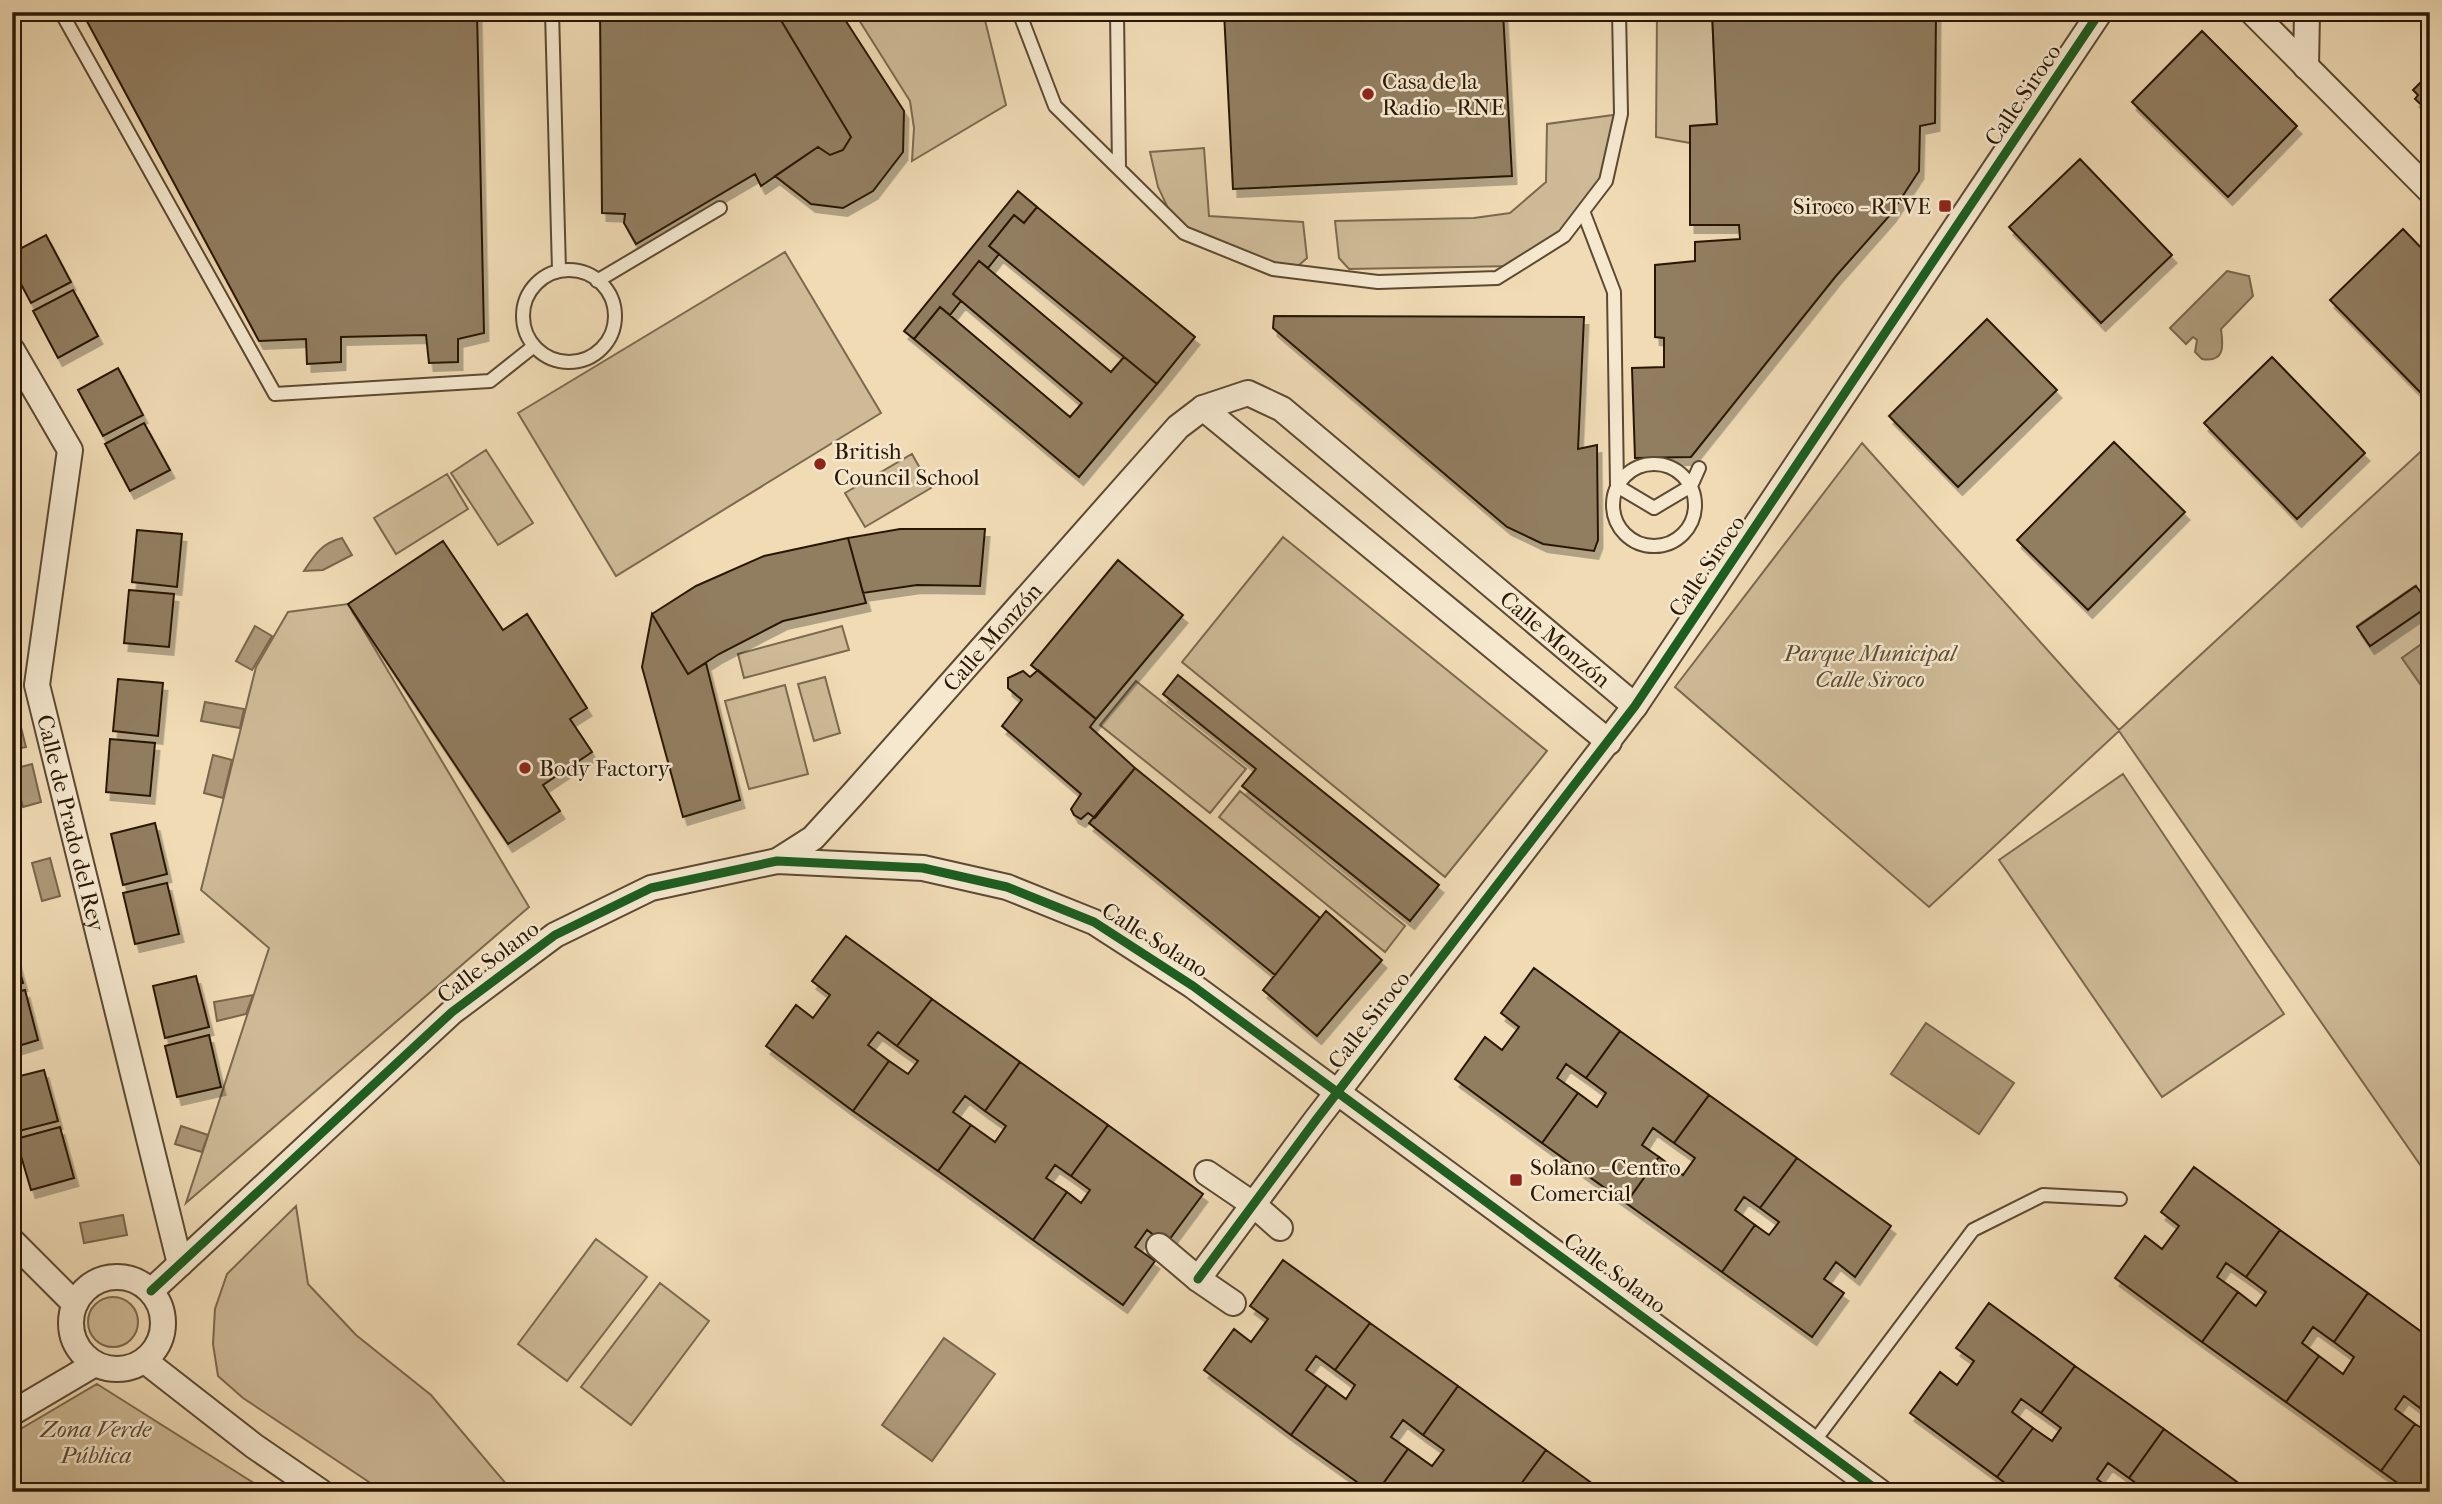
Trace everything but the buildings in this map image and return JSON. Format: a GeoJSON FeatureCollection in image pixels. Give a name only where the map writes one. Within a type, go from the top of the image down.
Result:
{"type":"FeatureCollection","features":[{"type":"Feature","properties":{"kind":"street","name":"Calle Siroco"},"geometry":{"type":"LineString","coordinates":[[1198,1279],[1338,1091],[1635,706],[2100,12]]}},
{"type":"Feature","properties":{"kind":"street"},"geometry":{"type":"LineString","coordinates":[[2252,12],[2430,191]]}},
{"type":"Feature","properties":{"kind":"street"},"geometry":{"type":"LineString","coordinates":[[2306,67],[2307,12]]}},
{"type":"Feature","properties":{"kind":"street","name":"Calle de Prado del Rey"},"geometry":{"type":"LineString","coordinates":[[12,350],[70,450],[37,685],[180,1264]]}},
{"type":"Feature","properties":{"kind":"street","name":"Calle Monzón"},"geometry":{"type":"LineString","coordinates":[[777,861],[813,838],[1178,427],[1203,408],[1248,393],[1282,409],[1635,706]]}},
{"type":"Feature","properties":{"kind":"street","name":"Calle Monzón"},"geometry":{"type":"LineString","coordinates":[[1203,408],[1609,742]]}},
{"type":"Feature","properties":{"kind":"street","name":"Calle Solano"},"geometry":{"type":"LineString","coordinates":[[151,1291],[452,1012],[555,935],[651,888],[777,861],[922,867],[1007,887],[1094,922],[1194,986],[1880,1492]]}},
{"type":"Feature","properties":{"kind":"street"},"geometry":{"type":"LineString","coordinates":[[1207,1173],[1254,1205],[1280,1228]]}},
{"type":"Feature","properties":{"kind":"street"},"geometry":{"type":"LineString","coordinates":[[12,1241],[75,1304]]}},
{"type":"Feature","properties":{"kind":"street"},"geometry":{"type":"LineString","coordinates":[[1159,1246],[1198,1279],[1233,1303]]}},
{"type":"Feature","properties":{"kind":"street"},"geometry":{"type":"LineString","coordinates":[[110,1277],[124,1277],[151,1291],[160,1304],[164,1319],[159,1342],[145,1361],[121,1370],[95,1364],[84,1356],[72,1331],[75,1304],[83,1291],[110,1277]]}},
{"type":"Feature","properties":{"kind":"street"},"geometry":{"type":"LineString","coordinates":[[145,1361],[254,1446],[321,1492]]}},
{"type":"Feature","properties":{"kind":"street"},"geometry":{"type":"LineString","coordinates":[[12,1413],[95,1364]]}},
{"type":"Feature","properties":{"kind":"lane"},"geometry":{"type":"LineString","coordinates":[[61,12],[275,394],[490,381],[534,346]]}},
{"type":"Feature","properties":{"kind":"lane"},"geometry":{"type":"LineString","coordinates":[[552,12],[559,270]]}},
{"type":"Feature","properties":{"kind":"lane"},"geometry":{"type":"LineString","coordinates":[[1019,12],[1055,106],[1184,233],[1273,269],[1378,282],[1497,278],[1564,236],[1606,181],[1621,114],[1619,12]]}},
{"type":"Feature","properties":{"kind":"lane"},"geometry":{"type":"LineString","coordinates":[[1117,12],[1119,169]]}},
{"type":"Feature","properties":{"kind":"lane"},"geometry":{"type":"LineString","coordinates":[[597,281],[720,208]]}},
{"type":"Feature","properties":{"kind":"lane"},"geometry":{"type":"LineString","coordinates":[[1583,211],[1614,292],[1617,486],[1613,500],[1619,527],[1641,545],[1654,547],[1668,544],[1690,526],[1695,499],[1691,485],[1683,475],[1660,464],[1635,468],[1617,486]]}},
{"type":"Feature","properties":{"kind":"lane"},"geometry":{"type":"LineString","coordinates":[[559,270],[575,270],[589,274],[610,294],[615,308],[615,323],[603,349],[576,362],[562,362],[546,357],[534,346],[524,325],[525,301],[532,287],[544,276],[559,270]]}},
{"type":"Feature","properties":{"kind":"lane"},"geometry":{"type":"LineString","coordinates":[[1617,486],[1654,508],[1691,485],[1699,468]]}},
{"type":"Feature","properties":{"kind":"lane"},"geometry":{"type":"LineString","coordinates":[[1813,1443],[1973,1230],[2043,1195],[2120,1199]]}},
{"type":"Feature","properties":{"kind":"green space"},"geometry":{"type":"Polygon","coordinates":[[[854,12],[983,12],[1006,105],[912,161],[914,128],[910,101],[854,12]]]}},
{"type":"Feature","properties":{"kind":"green space"},"geometry":{"type":"Polygon","coordinates":[[[1657,12],[1712,12],[1717,124],[1691,126],[1690,143],[1656,137],[1657,12]]]}},
{"type":"Feature","properties":{"kind":"green space"},"geometry":{"type":"Polygon","coordinates":[[[1621,114],[1606,181],[1564,236],[1515,266],[1349,269],[1339,258],[1335,221],[1474,218],[1510,213],[1546,182],[1547,124],[1621,114]]]}},
{"type":"Feature","properties":{"kind":"green space"},"geometry":{"type":"Polygon","coordinates":[[[1204,148],[1209,216],[1303,222],[1307,258],[1291,272],[1175,223],[1158,187],[1150,152],[1204,148]]]}},
{"type":"Feature","properties":{"kind":"green space"},"geometry":{"type":"Polygon","coordinates":[[[785,252],[881,413],[616,576],[518,413],[785,252]]]}},
{"type":"Feature","properties":{"kind":"green space","name":"Parque Municipal Calle Siroco"},"geometry":{"type":"Polygon","coordinates":[[[1862,443],[2119,730],[2430,443],[2430,638],[2402,658],[2430,698],[2430,1179],[2119,731],[1929,907],[1675,687],[1862,443]],[[2415,586],[2357,626],[2370,646],[2429,606],[2415,586]]]}},
{"type":"Feature","properties":{"kind":"green space"},"geometry":{"type":"Polygon","coordinates":[[[486,450],[533,523],[498,545],[451,473],[486,450]]]}},
{"type":"Feature","properties":{"kind":"green space"},"geometry":{"type":"Polygon","coordinates":[[[912,454],[931,488],[865,527],[845,493],[912,454]]]}},
{"type":"Feature","properties":{"kind":"green space"},"geometry":{"type":"Polygon","coordinates":[[[447,474],[468,509],[396,554],[374,518],[447,474]]]}},
{"type":"Feature","properties":{"kind":"green space"},"geometry":{"type":"Polygon","coordinates":[[[1283,537],[1547,751],[1445,877],[1182,662],[1283,537]]]}},
{"type":"Feature","properties":{"kind":"green space"},"geometry":{"type":"Polygon","coordinates":[[[348,604],[529,907],[186,1203],[269,948],[201,890],[256,667],[288,612],[348,604]]]}},
{"type":"Feature","properties":{"kind":"green space"},"geometry":{"type":"Polygon","coordinates":[[[842,626],[849,650],[744,678],[738,654],[842,626]]]}},
{"type":"Feature","properties":{"kind":"green space"},"geometry":{"type":"Polygon","coordinates":[[[825,677],[840,733],[814,741],[798,684],[825,677]]]}},
{"type":"Feature","properties":{"kind":"green space"},"geometry":{"type":"Polygon","coordinates":[[[1136,681],[1246,769],[1210,813],[1100,725],[1136,681]]]}},
{"type":"Feature","properties":{"kind":"green space"},"geometry":{"type":"Polygon","coordinates":[[[785,685],[808,774],[749,789],[725,701],[785,685]]]}},
{"type":"Feature","properties":{"kind":"green space"},"geometry":{"type":"Polygon","coordinates":[[[2123,774],[2284,1014],[2162,1097],[1999,860],[2123,774]]]}},
{"type":"Feature","properties":{"kind":"green space"},"geometry":{"type":"Polygon","coordinates":[[[1240,791],[1405,926],[1385,952],[1219,817],[1240,791]]]}},
{"type":"Feature","properties":{"kind":"green space"},"geometry":{"type":"Polygon","coordinates":[[[296,1206],[308,1284],[356,1335],[431,1395],[513,1492],[384,1492],[243,1398],[218,1376],[213,1344],[215,1309],[227,1274],[296,1206]]]}},
{"type":"Feature","properties":{"kind":"green space"},"geometry":{"type":"Polygon","coordinates":[[[596,1239],[647,1277],[567,1381],[518,1344],[596,1239]]]}},
{"type":"Feature","properties":{"kind":"green space"},"geometry":{"type":"Polygon","coordinates":[[[660,1283],[709,1321],[631,1425],[581,1387],[660,1283]]]}},
{"type":"Feature","properties":{"kind":"green space"},"geometry":{"type":"Polygon","coordinates":[[[113,1297],[131,1304],[138,1322],[131,1340],[113,1347],[95,1340],[88,1322],[95,1304],[113,1297]]]}},
{"type":"Feature","properties":{"kind":"green space","name":"Zona Verde Pública"},"geometry":{"type":"Polygon","coordinates":[[[97,1384],[268,1492],[27,1492],[12,1482],[12,1434],[97,1384]]]}},
{"type":"Feature","properties":{"kind":"shaded area"},"geometry":{"type":"Polygon","coordinates":[[[2227,271],[2249,276],[2253,296],[2221,329],[2222,346],[2219,355],[2202,359],[2195,352],[2197,340],[2193,337],[2186,344],[2170,328],[2227,271]]]}},
{"type":"Feature","properties":{"kind":"shaded area"},"geometry":{"type":"Polygon","coordinates":[[[342,538],[352,555],[323,570],[304,571],[320,550],[342,538]]]}},
{"type":"Feature","properties":{"kind":"shaded area"},"geometry":{"type":"Polygon","coordinates":[[[255,626],[272,636],[252,670],[236,661],[255,626]]]}},
{"type":"Feature","properties":{"kind":"shaded area"},"geometry":{"type":"Polygon","coordinates":[[[2430,638],[2430,698],[2402,658],[2430,638]]]}},
{"type":"Feature","properties":{"kind":"shaded area"},"geometry":{"type":"Polygon","coordinates":[[[205,702],[244,709],[240,728],[201,721],[205,702]]]}},
{"type":"Feature","properties":{"kind":"shaded area"},"geometry":{"type":"Polygon","coordinates":[[[16,708],[26,747],[12,750],[12,709],[16,708]]]}},
{"type":"Feature","properties":{"kind":"shaded area"},"geometry":{"type":"Polygon","coordinates":[[[213,755],[232,760],[223,798],[204,793],[213,755]]]}},
{"type":"Feature","properties":{"kind":"shaded area"},"geometry":{"type":"Polygon","coordinates":[[[32,764],[41,802],[23,807],[13,769],[32,764]]]}},
{"type":"Feature","properties":{"kind":"shaded area"},"geometry":{"type":"Polygon","coordinates":[[[50,858],[60,896],[42,901],[32,863],[50,858]]]}},
{"type":"Feature","properties":{"kind":"shaded area"},"geometry":{"type":"Polygon","coordinates":[[[253,995],[246,1014],[217,1021],[214,1002],[253,995]]]}},
{"type":"Feature","properties":{"kind":"shaded area"},"geometry":{"type":"Polygon","coordinates":[[[1926,1023],[2014,1083],[1979,1134],[1891,1074],[1926,1023]]]}},
{"type":"Feature","properties":{"kind":"shaded area"},"geometry":{"type":"Polygon","coordinates":[[[181,1126],[208,1135],[202,1152],[175,1144],[181,1126]]]}},
{"type":"Feature","properties":{"kind":"shaded area"},"geometry":{"type":"Polygon","coordinates":[[[123,1215],[127,1235],[84,1243],[80,1223],[123,1215]]]}},
{"type":"Feature","properties":{"kind":"shaded area"},"geometry":{"type":"Polygon","coordinates":[[[944,1338],[995,1374],[932,1461],[882,1425],[944,1338]]]}},
{"type":"Feature","properties":{"kind":"cycle path"},"geometry":{"type":"LineString","coordinates":[[1198,1279],[1316,1120],[1635,706],[2100,12]]}},
{"type":"Feature","properties":{"kind":"cycle path"},"geometry":{"type":"LineString","coordinates":[[151,1291],[452,1012],[555,935],[651,888],[777,861],[923,868],[1007,887],[1094,922],[1193,986],[1880,1492]]}},
{"type":"Feature","properties":{"kind":"place","name":"Casa de la Radio - RNE"},"geometry":{"type":"Point","coordinates":[1368,94]}},
{"type":"Feature","properties":{"kind":"place","name":"Siroco - RTVE"},"geometry":{"type":"Point","coordinates":[1945,206]}},
{"type":"Feature","properties":{"kind":"place","name":"British Council School"},"geometry":{"type":"Point","coordinates":[820,464]}},
{"type":"Feature","properties":{"kind":"place","name":"Body Factory"},"geometry":{"type":"Point","coordinates":[525,768]}},
{"type":"Feature","properties":{"kind":"place","name":"Solano - Centro Comercial"},"geometry":{"type":"Point","coordinates":[1516,1180]}}]}
